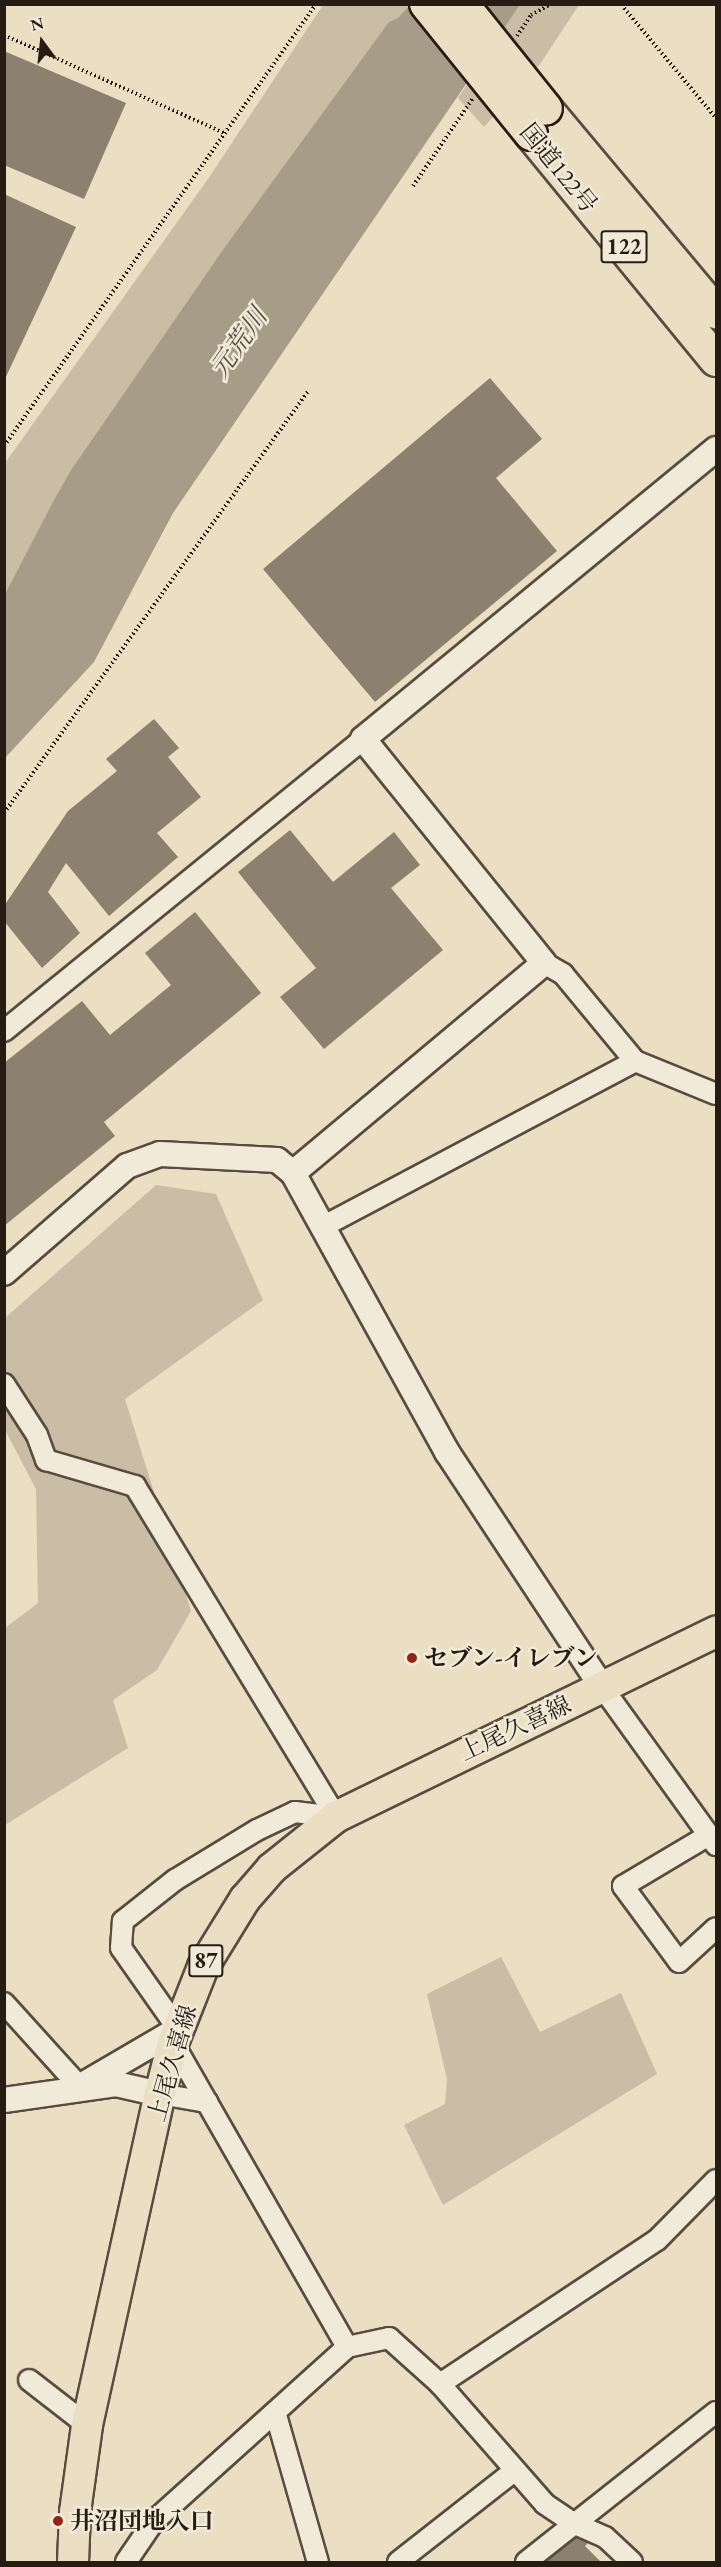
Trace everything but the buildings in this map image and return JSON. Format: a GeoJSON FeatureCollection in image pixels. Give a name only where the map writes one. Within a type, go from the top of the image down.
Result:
{"type":"FeatureCollection","features":[{"type":"Feature","properties":{"kind":"highway","name":"国道122号"},"geometry":{"type":"LineString","coordinates":[[426,4],[717,312]]}},
{"type":"Feature","properties":{"kind":"highway","name":"国道122号"},"geometry":{"type":"LineString","coordinates":[[462,4],[539,122],[717,360]]}},
{"type":"Feature","properties":{"kind":"main road","name":"上尾久喜線"},"geometry":{"type":"LineString","coordinates":[[73,2562],[75,2512],[87,2425],[160,2094],[176,2036],[203,1967],[245,1899],[272,1868],[336,1817],[717,1632]]}},
{"type":"Feature","properties":{"kind":"street"},"geometry":{"type":"LineString","coordinates":[[4,1031],[717,449]]}},
{"type":"Feature","properties":{"kind":"street"},"geometry":{"type":"LineString","coordinates":[[363,739],[544,963],[563,974],[635,1061],[717,1094]]}},
{"type":"Feature","properties":{"kind":"street"},"geometry":{"type":"LineString","coordinates":[[293,1173],[544,963]]}},
{"type":"Feature","properties":{"kind":"street"},"geometry":{"type":"LineString","coordinates":[[322,1227],[635,1061]]}},
{"type":"Feature","properties":{"kind":"street"},"geometry":{"type":"LineString","coordinates":[[4,1273],[127,1166],[160,1154],[277,1160],[293,1173],[447,1452],[602,1687],[713,1840],[623,1886],[679,1962],[717,1928]]}},
{"type":"Feature","properties":{"kind":"street"},"geometry":{"type":"LineString","coordinates":[[4,1384],[37,1435],[46,1460],[135,1486],[336,1817]]}},
{"type":"Feature","properties":{"kind":"street"},"geometry":{"type":"LineString","coordinates":[[336,1817],[295,1812],[257,1830],[175,1880],[123,1921],[121,1948],[176,2036],[207,2102],[347,2347]]}},
{"type":"Feature","properties":{"kind":"street"},"geometry":{"type":"LineString","coordinates":[[4,2003],[80,2087]]}},
{"type":"Feature","properties":{"kind":"street"},"geometry":{"type":"LineString","coordinates":[[80,2087],[176,2036]]}},
{"type":"Feature","properties":{"kind":"street"},"geometry":{"type":"LineString","coordinates":[[4,2100],[80,2087],[116,2084],[207,2102]]}},
{"type":"Feature","properties":{"kind":"street"},"geometry":{"type":"LineString","coordinates":[[440,2384],[657,2240],[717,2180]]}},
{"type":"Feature","properties":{"kind":"street"},"geometry":{"type":"LineString","coordinates":[[126,2562],[154,2521],[276,2415],[347,2347],[389,2338],[440,2384],[513,2471],[545,2504],[573,2523],[605,2537],[632,2562]]}},
{"type":"Feature","properties":{"kind":"street"},"geometry":{"type":"LineString","coordinates":[[29,2380],[87,2425]]}},
{"type":"Feature","properties":{"kind":"street"},"geometry":{"type":"LineString","coordinates":[[526,2562],[717,2412]]}},
{"type":"Feature","properties":{"kind":"street"},"geometry":{"type":"LineString","coordinates":[[276,2415],[318,2562]]}},
{"type":"Feature","properties":{"kind":"street"},"geometry":{"type":"LineString","coordinates":[[398,2562],[513,2471]]}},
{"type":"Feature","properties":{"kind":"path"},"geometry":{"type":"LineString","coordinates":[[4,446],[316,4]]}},
{"type":"Feature","properties":{"kind":"path"},"geometry":{"type":"LineString","coordinates":[[624,8],[717,118]]}},
{"type":"Feature","properties":{"kind":"path"},"geometry":{"type":"LineString","coordinates":[[4,35],[224,133]]}},
{"type":"Feature","properties":{"kind":"path"},"geometry":{"type":"LineString","coordinates":[[4,813],[309,390]]}},
{"type":"Feature","properties":{"kind":"shaded area"},"geometry":{"type":"Polygon","coordinates":[[[323,5],[410,5],[222,251],[71,470],[5,594],[5,463],[208,179],[323,5]]]}},
{"type":"Feature","properties":{"kind":"shaded area"},"geometry":{"type":"Polygon","coordinates":[[[520,5],[579,5],[540,64],[484,127],[458,98],[520,5]]]}},
{"type":"Feature","properties":{"kind":"shaded area"},"geometry":{"type":"Polygon","coordinates":[[[156,1185],[216,1194],[263,1300],[125,1399],[191,1611],[157,1670],[113,1700],[128,1748],[5,1825],[5,1628],[38,1603],[36,1489],[5,1430],[5,1318],[156,1185]]]}},
{"type":"Feature","properties":{"kind":"shaded area"},"geometry":{"type":"Polygon","coordinates":[[[501,1957],[540,2032],[621,1993],[657,2074],[443,2205],[404,2125],[445,2104],[447,2079],[427,1994],[501,1957]]]}},
{"type":"Feature","properties":{"kind":"water","name":"元荒川"},"geometry":{"type":"Polygon","coordinates":[[[410,5],[520,5],[173,513],[94,662],[5,758],[5,594],[53,502],[71,470],[222,251],[389,22],[398,18],[410,5]]]}},
{"type":"Feature","properties":{"kind":"place","name":"セブン-イレブン"},"geometry":{"type":"Point","coordinates":[412,1658]}},
{"type":"Feature","properties":{"kind":"place","name":"井沼団地入口"},"geometry":{"type":"Point","coordinates":[58,2521]}}]}
